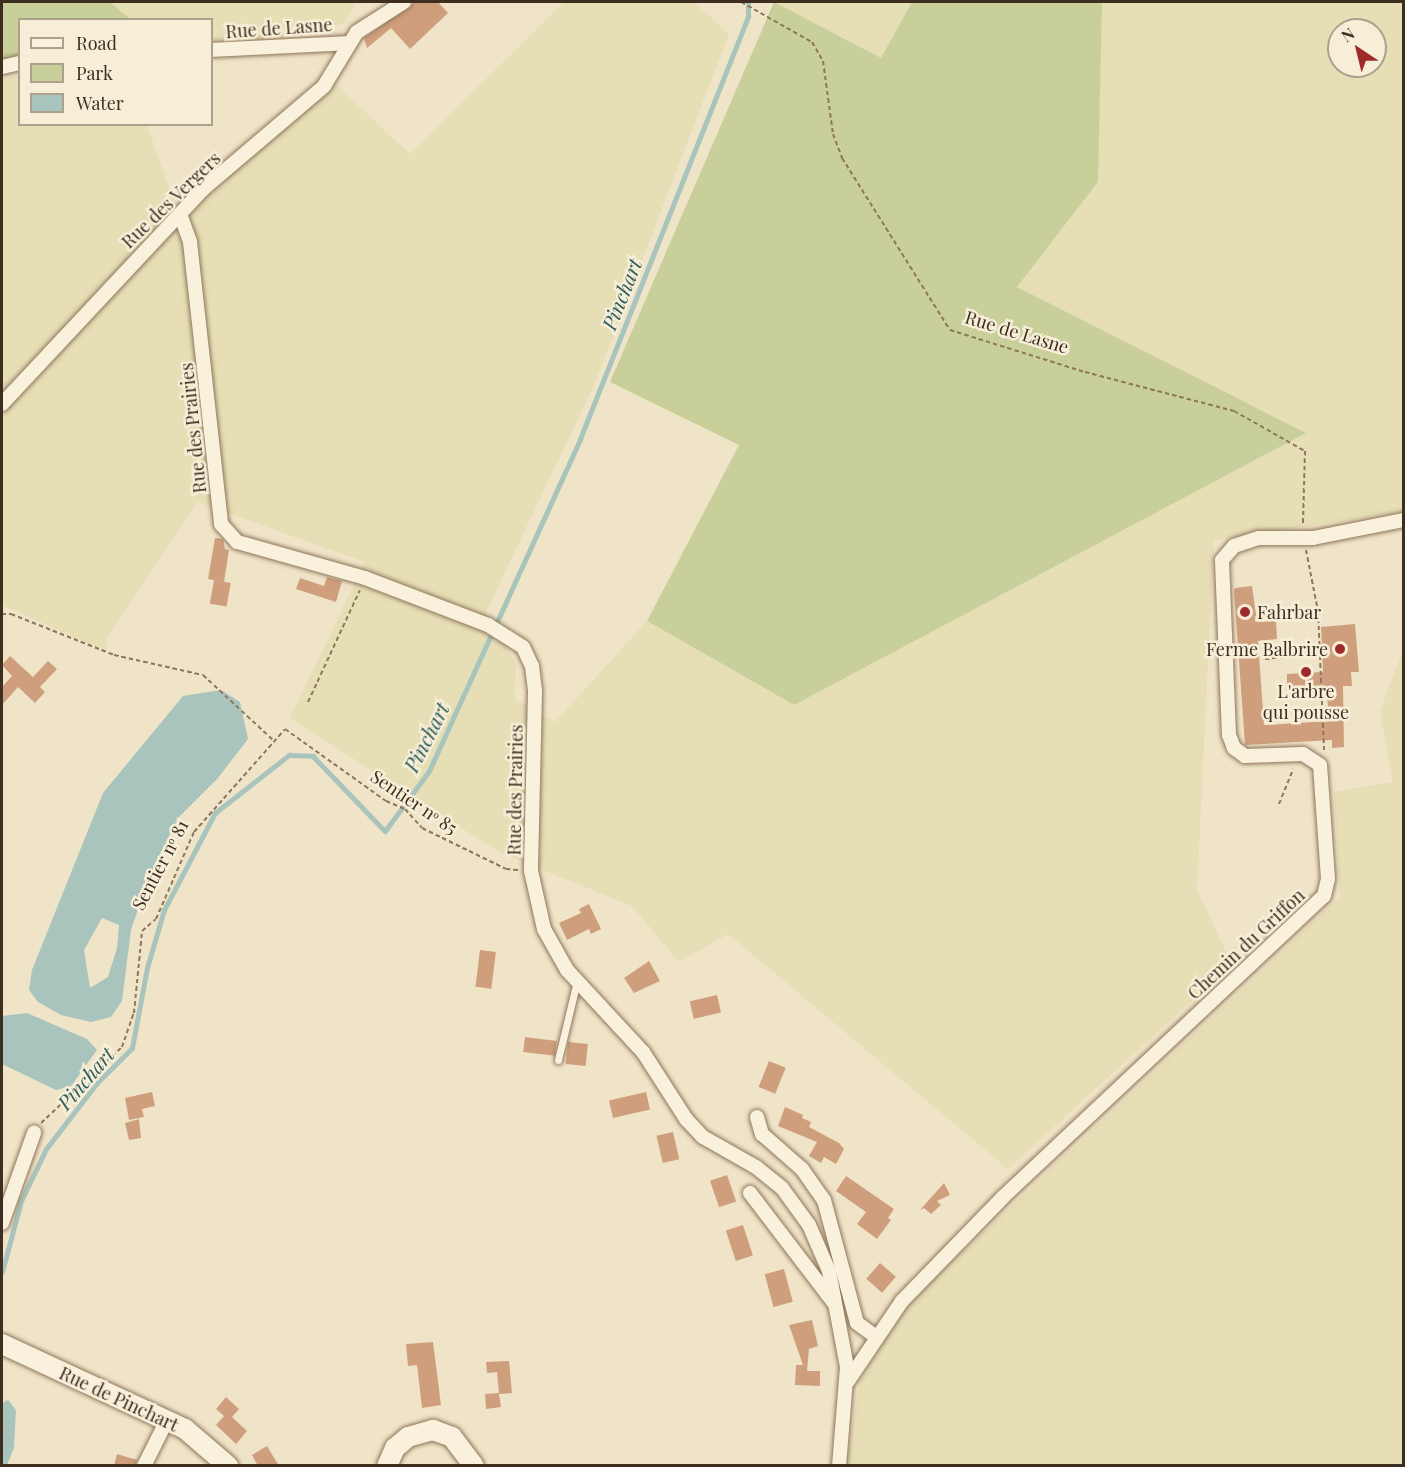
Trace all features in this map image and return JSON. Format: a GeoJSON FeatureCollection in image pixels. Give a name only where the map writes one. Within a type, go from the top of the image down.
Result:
{"type":"FeatureCollection","features":[{"type":"Feature","properties":{"kind":"main road","name":"Rue de Pinchart"},"geometry":{"type":"LineString","coordinates":[[2,1344],[167,1420],[205,1444],[228,1466]]}},
{"type":"Feature","properties":{"kind":"main road"},"geometry":{"type":"LineString","coordinates":[[387,1466],[396,1448],[408,1437],[433,1430],[452,1437],[474,1466]]}},
{"type":"Feature","properties":{"kind":"street","name":"Rue des Vergers"},"geometry":{"type":"LineString","coordinates":[[2,405],[202,190],[315,95],[334,71],[349,43],[367,24],[404,2]]}},
{"type":"Feature","properties":{"kind":"street","name":"Rue de Lasne"},"geometry":{"type":"LineString","coordinates":[[213,50],[349,43]]}},
{"type":"Feature","properties":{"kind":"street"},"geometry":{"type":"LineString","coordinates":[[2,67],[18,63]]}},
{"type":"Feature","properties":{"kind":"street","name":"Rue des Prairies"},"geometry":{"type":"LineString","coordinates":[[180,214],[190,242],[221,524],[231,538],[245,545],[365,578],[488,625],[501,631],[523,647],[533,672],[531,871],[544,929],[577,981],[631,1036],[694,1128],[756,1167],[790,1197],[815,1236],[838,1308],[848,1381],[839,1466]]}},
{"type":"Feature","properties":{"kind":"street"},"geometry":{"type":"LineString","coordinates":[[1320,765],[1303,754],[1245,756],[1234,748],[1229,735],[1222,560],[1234,546],[1259,538],[1304,538],[1404,520]]}},
{"type":"Feature","properties":{"kind":"street","name":"Chemin du Griffon"},"geometry":{"type":"LineString","coordinates":[[848,1381],[902,1301],[1002,1198],[1324,896],[1329,879],[1320,765]]}},
{"type":"Feature","properties":{"kind":"street"},"geometry":{"type":"LineString","coordinates":[[757,1117],[762,1134],[802,1169],[824,1200],[857,1323],[876,1337]]}},
{"type":"Feature","properties":{"kind":"street"},"geometry":{"type":"LineString","coordinates":[[2,1223],[34,1133]]}},
{"type":"Feature","properties":{"kind":"street"},"geometry":{"type":"LineString","coordinates":[[750,1193],[838,1308]]}},
{"type":"Feature","properties":{"kind":"street"},"geometry":{"type":"LineString","coordinates":[[144,1466],[167,1420]]}},
{"type":"Feature","properties":{"kind":"lane"},"geometry":{"type":"LineString","coordinates":[[558,1060],[577,981]]}},
{"type":"Feature","properties":{"kind":"path","name":"Rue de Lasne"},"geometry":{"type":"LineString","coordinates":[[743,2],[812,42],[823,61],[833,134],[842,158],[950,330],[1085,372],[1234,411],[1305,451],[1304,538]]}},
{"type":"Feature","properties":{"kind":"path"},"geometry":{"type":"LineString","coordinates":[[1304,538],[1318,611],[1324,741],[1320,765]]}},
{"type":"Feature","properties":{"kind":"path"},"geometry":{"type":"LineString","coordinates":[[308,702],[365,578]]}},
{"type":"Feature","properties":{"kind":"path"},"geometry":{"type":"LineString","coordinates":[[2,614],[114,655],[203,675],[274,741]]}},
{"type":"Feature","properties":{"kind":"path"},"geometry":{"type":"LineString","coordinates":[[1265,659],[1321,654]]}},
{"type":"Feature","properties":{"kind":"path","name":"Sentier nᵒ 85"},"geometry":{"type":"LineString","coordinates":[[274,741],[285,729],[405,809],[422,828],[446,842],[506,869],[531,871]]}},
{"type":"Feature","properties":{"kind":"path","name":"Sentier nᵒ 81"},"geometry":{"type":"LineString","coordinates":[[34,1133],[122,1047],[134,1013],[142,931],[156,920],[194,832],[274,741]]}},
{"type":"Feature","properties":{"kind":"path"},"geometry":{"type":"LineString","coordinates":[[1279,804],[1292,776],[1292,754]]}},
{"type":"Feature","properties":{"kind":"shaded area"},"geometry":{"type":"Polygon","coordinates":[[[110,2],[357,2],[344,23],[270,44],[213,41],[213,18],[129,18],[110,2]]]}},
{"type":"Feature","properties":{"kind":"shaded area"},"geometry":{"type":"Polygon","coordinates":[[[564,2],[694,2],[729,34],[595,383],[486,612],[516,664],[515,699],[555,722],[647,621],[794,705],[1306,433],[1017,287],[1098,182],[774,2],[1403,2],[1403,512],[1214,540],[1197,890],[1232,964],[1008,1169],[728,934],[679,962],[632,906],[499,852],[290,718],[365,562],[197,502],[107,638],[105,651],[2,605],[2,79],[18,76],[18,126],[147,126],[179,216],[199,203],[331,80],[410,154],[564,2]]]}},
{"type":"Feature","properties":{"kind":"shaded area"},"geometry":{"type":"Polygon","coordinates":[[[1403,650],[1403,1465],[846,1466],[860,1380],[904,1307],[1340,897],[1334,792],[1393,782],[1380,711],[1403,650]]]}},
{"type":"Feature","properties":{"kind":"green space"},"geometry":{"type":"Polygon","coordinates":[[[2,2],[110,2],[129,18],[18,18],[18,58],[2,61],[2,2]]]}},
{"type":"Feature","properties":{"kind":"green space"},"geometry":{"type":"Polygon","coordinates":[[[774,2],[881,58],[912,2],[1102,2],[1098,182],[1017,287],[1306,433],[794,705],[647,621],[739,445],[610,382],[774,2]]]}},
{"type":"Feature","properties":{"kind":"water"},"geometry":{"type":"Polygon","coordinates":[[[221,690],[240,702],[248,739],[218,778],[178,818],[149,877],[131,930],[122,1001],[111,1017],[91,1022],[61,1015],[38,1002],[29,990],[32,970],[103,793],[183,696],[221,690]],[[102,918],[84,950],[90,988],[108,977],[117,948],[119,925],[102,918]]]}},
{"type":"Feature","properties":{"kind":"water"},"geometry":{"type":"Polygon","coordinates":[[[27,1013],[87,1039],[97,1050],[71,1086],[56,1090],[2,1064],[2,1016],[27,1013]]]}},
{"type":"Feature","properties":{"kind":"water"},"geometry":{"type":"Polygon","coordinates":[[[8,1400],[16,1410],[14,1448],[7,1465],[2,1465],[2,1403],[8,1400]]]}},
{"type":"Feature","properties":{"kind":"building"},"geometry":{"type":"Polygon","coordinates":[[[415,2],[438,2],[448,13],[410,49],[391,28],[367,48],[364,38],[415,2]]]}},
{"type":"Feature","properties":{"kind":"building"},"geometry":{"type":"Polygon","coordinates":[[[215,538],[223,539],[225,549],[229,550],[224,582],[208,579],[215,538]]]}},
{"type":"Feature","properties":{"kind":"building"},"geometry":{"type":"Polygon","coordinates":[[[327,577],[342,581],[336,602],[296,589],[300,578],[324,586],[327,577]]]}},
{"type":"Feature","properties":{"kind":"building"},"geometry":{"type":"Polygon","coordinates":[[[214,580],[231,583],[227,607],[210,604],[214,580]]]}},
{"type":"Feature","properties":{"kind":"building"},"geometry":{"type":"Polygon","coordinates":[[[1252,586],[1257,622],[1276,621],[1277,639],[1258,641],[1264,725],[1329,721],[1327,694],[1287,695],[1287,674],[1323,672],[1321,627],[1355,624],[1359,672],[1351,672],[1352,686],[1343,686],[1344,747],[1332,748],[1332,740],[1245,745],[1234,591],[1235,588],[1252,586]]]}},
{"type":"Feature","properties":{"kind":"building"},"geometry":{"type":"Polygon","coordinates":[[[10,656],[33,677],[48,661],[57,669],[40,687],[45,692],[35,703],[18,687],[2,705],[2,687],[12,676],[2,665],[10,656]]]}},
{"type":"Feature","properties":{"kind":"building"},"geometry":{"type":"Polygon","coordinates":[[[589,904],[601,929],[591,934],[589,929],[567,940],[559,923],[581,913],[579,909],[589,904]]]}},
{"type":"Feature","properties":{"kind":"building"},"geometry":{"type":"Polygon","coordinates":[[[480,950],[496,952],[491,989],[475,987],[480,950]]]}},
{"type":"Feature","properties":{"kind":"building"},"geometry":{"type":"Polygon","coordinates":[[[649,961],[660,981],[634,993],[624,978],[649,961]]]}},
{"type":"Feature","properties":{"kind":"building"},"geometry":{"type":"Polygon","coordinates":[[[717,995],[721,1013],[694,1019],[690,1001],[717,995]]]}},
{"type":"Feature","properties":{"kind":"building"},"geometry":{"type":"Polygon","coordinates":[[[525,1037],[557,1041],[555,1056],[523,1052],[525,1037]]]}},
{"type":"Feature","properties":{"kind":"building"},"geometry":{"type":"Polygon","coordinates":[[[568,1042],[588,1044],[586,1066],[566,1064],[568,1042]]]}},
{"type":"Feature","properties":{"kind":"building"},"geometry":{"type":"Polygon","coordinates":[[[769,1061],[786,1068],[775,1094],[759,1087],[769,1061]]]}},
{"type":"Feature","properties":{"kind":"building"},"geometry":{"type":"Polygon","coordinates":[[[152,1092],[155,1106],[142,1109],[144,1117],[129,1120],[125,1098],[152,1092]]]}},
{"type":"Feature","properties":{"kind":"building"},"geometry":{"type":"Polygon","coordinates":[[[646,1092],[650,1110],[613,1118],[609,1101],[646,1092]]]}},
{"type":"Feature","properties":{"kind":"building"},"geometry":{"type":"Polygon","coordinates":[[[785,1107],[803,1115],[802,1118],[811,1122],[809,1127],[839,1143],[844,1149],[836,1164],[824,1157],[821,1163],[809,1156],[817,1142],[778,1126],[785,1107]]]}},
{"type":"Feature","properties":{"kind":"building"},"geometry":{"type":"Polygon","coordinates":[[[139,1119],[141,1138],[129,1140],[125,1123],[139,1119]]]}},
{"type":"Feature","properties":{"kind":"building"},"geometry":{"type":"Polygon","coordinates":[[[673,1132],[679,1159],[663,1163],[656,1136],[673,1132]]]}},
{"type":"Feature","properties":{"kind":"building"},"geometry":{"type":"Polygon","coordinates":[[[727,1175],[736,1201],[719,1207],[710,1181],[727,1175]]]}},
{"type":"Feature","properties":{"kind":"building"},"geometry":{"type":"Polygon","coordinates":[[[846,1176],[894,1209],[888,1218],[891,1220],[877,1239],[857,1224],[866,1212],[836,1191],[846,1176]]]}},
{"type":"Feature","properties":{"kind":"building"},"geometry":{"type":"Polygon","coordinates":[[[944,1183],[950,1195],[937,1201],[941,1205],[931,1214],[924,1208],[920,1210],[944,1183]]]}},
{"type":"Feature","properties":{"kind":"building"},"geometry":{"type":"Polygon","coordinates":[[[743,1225],[753,1255],[736,1261],[726,1231],[743,1225]]]}},
{"type":"Feature","properties":{"kind":"building"},"geometry":{"type":"Polygon","coordinates":[[[880,1263],[896,1277],[882,1293],[866,1279],[880,1263]]]}},
{"type":"Feature","properties":{"kind":"building"},"geometry":{"type":"Polygon","coordinates":[[[784,1269],[793,1302],[773,1307],[765,1274],[784,1269]]]}},
{"type":"Feature","properties":{"kind":"building"},"geometry":{"type":"Polygon","coordinates":[[[812,1320],[818,1346],[809,1349],[807,1371],[820,1371],[820,1386],[795,1385],[796,1365],[803,1365],[789,1325],[812,1320]]]}},
{"type":"Feature","properties":{"kind":"building"},"geometry":{"type":"Polygon","coordinates":[[[433,1342],[441,1405],[422,1408],[417,1365],[408,1366],[406,1344],[433,1342]]]}},
{"type":"Feature","properties":{"kind":"building"},"geometry":{"type":"Polygon","coordinates":[[[509,1361],[512,1393],[499,1394],[501,1407],[486,1409],[485,1394],[499,1393],[497,1372],[487,1373],[486,1362],[509,1361]]]}},
{"type":"Feature","properties":{"kind":"building"},"geometry":{"type":"Polygon","coordinates":[[[226,1397],[239,1409],[232,1417],[247,1431],[236,1444],[216,1425],[224,1416],[216,1409],[226,1397]]]}},
{"type":"Feature","properties":{"kind":"building"},"geometry":{"type":"Polygon","coordinates":[[[267,1446],[279,1466],[258,1466],[252,1455],[267,1446]]]}},
{"type":"Feature","properties":{"kind":"building"},"geometry":{"type":"Polygon","coordinates":[[[117,1454],[137,1460],[135,1466],[114,1466],[117,1454]]]}},
{"type":"Feature","properties":{"kind":"waterway","name":"Pinchart"},"geometry":{"type":"LineString","coordinates":[[2,1272],[21,1201],[46,1149],[97,1083],[132,1048],[147,968],[164,910],[215,813],[289,755],[313,756],[385,831],[429,771],[580,439],[748,16],[748,2]]}},
{"type":"Feature","properties":{"kind":"place","name":"Fahrbar"},"geometry":{"type":"Point","coordinates":[1245,612]}},
{"type":"Feature","properties":{"kind":"place","name":"Ferme Balbrire"},"geometry":{"type":"Point","coordinates":[1340,649]}},
{"type":"Feature","properties":{"kind":"place","name":"L'arbre qui pousse"},"geometry":{"type":"Point","coordinates":[1306,672]}}]}
